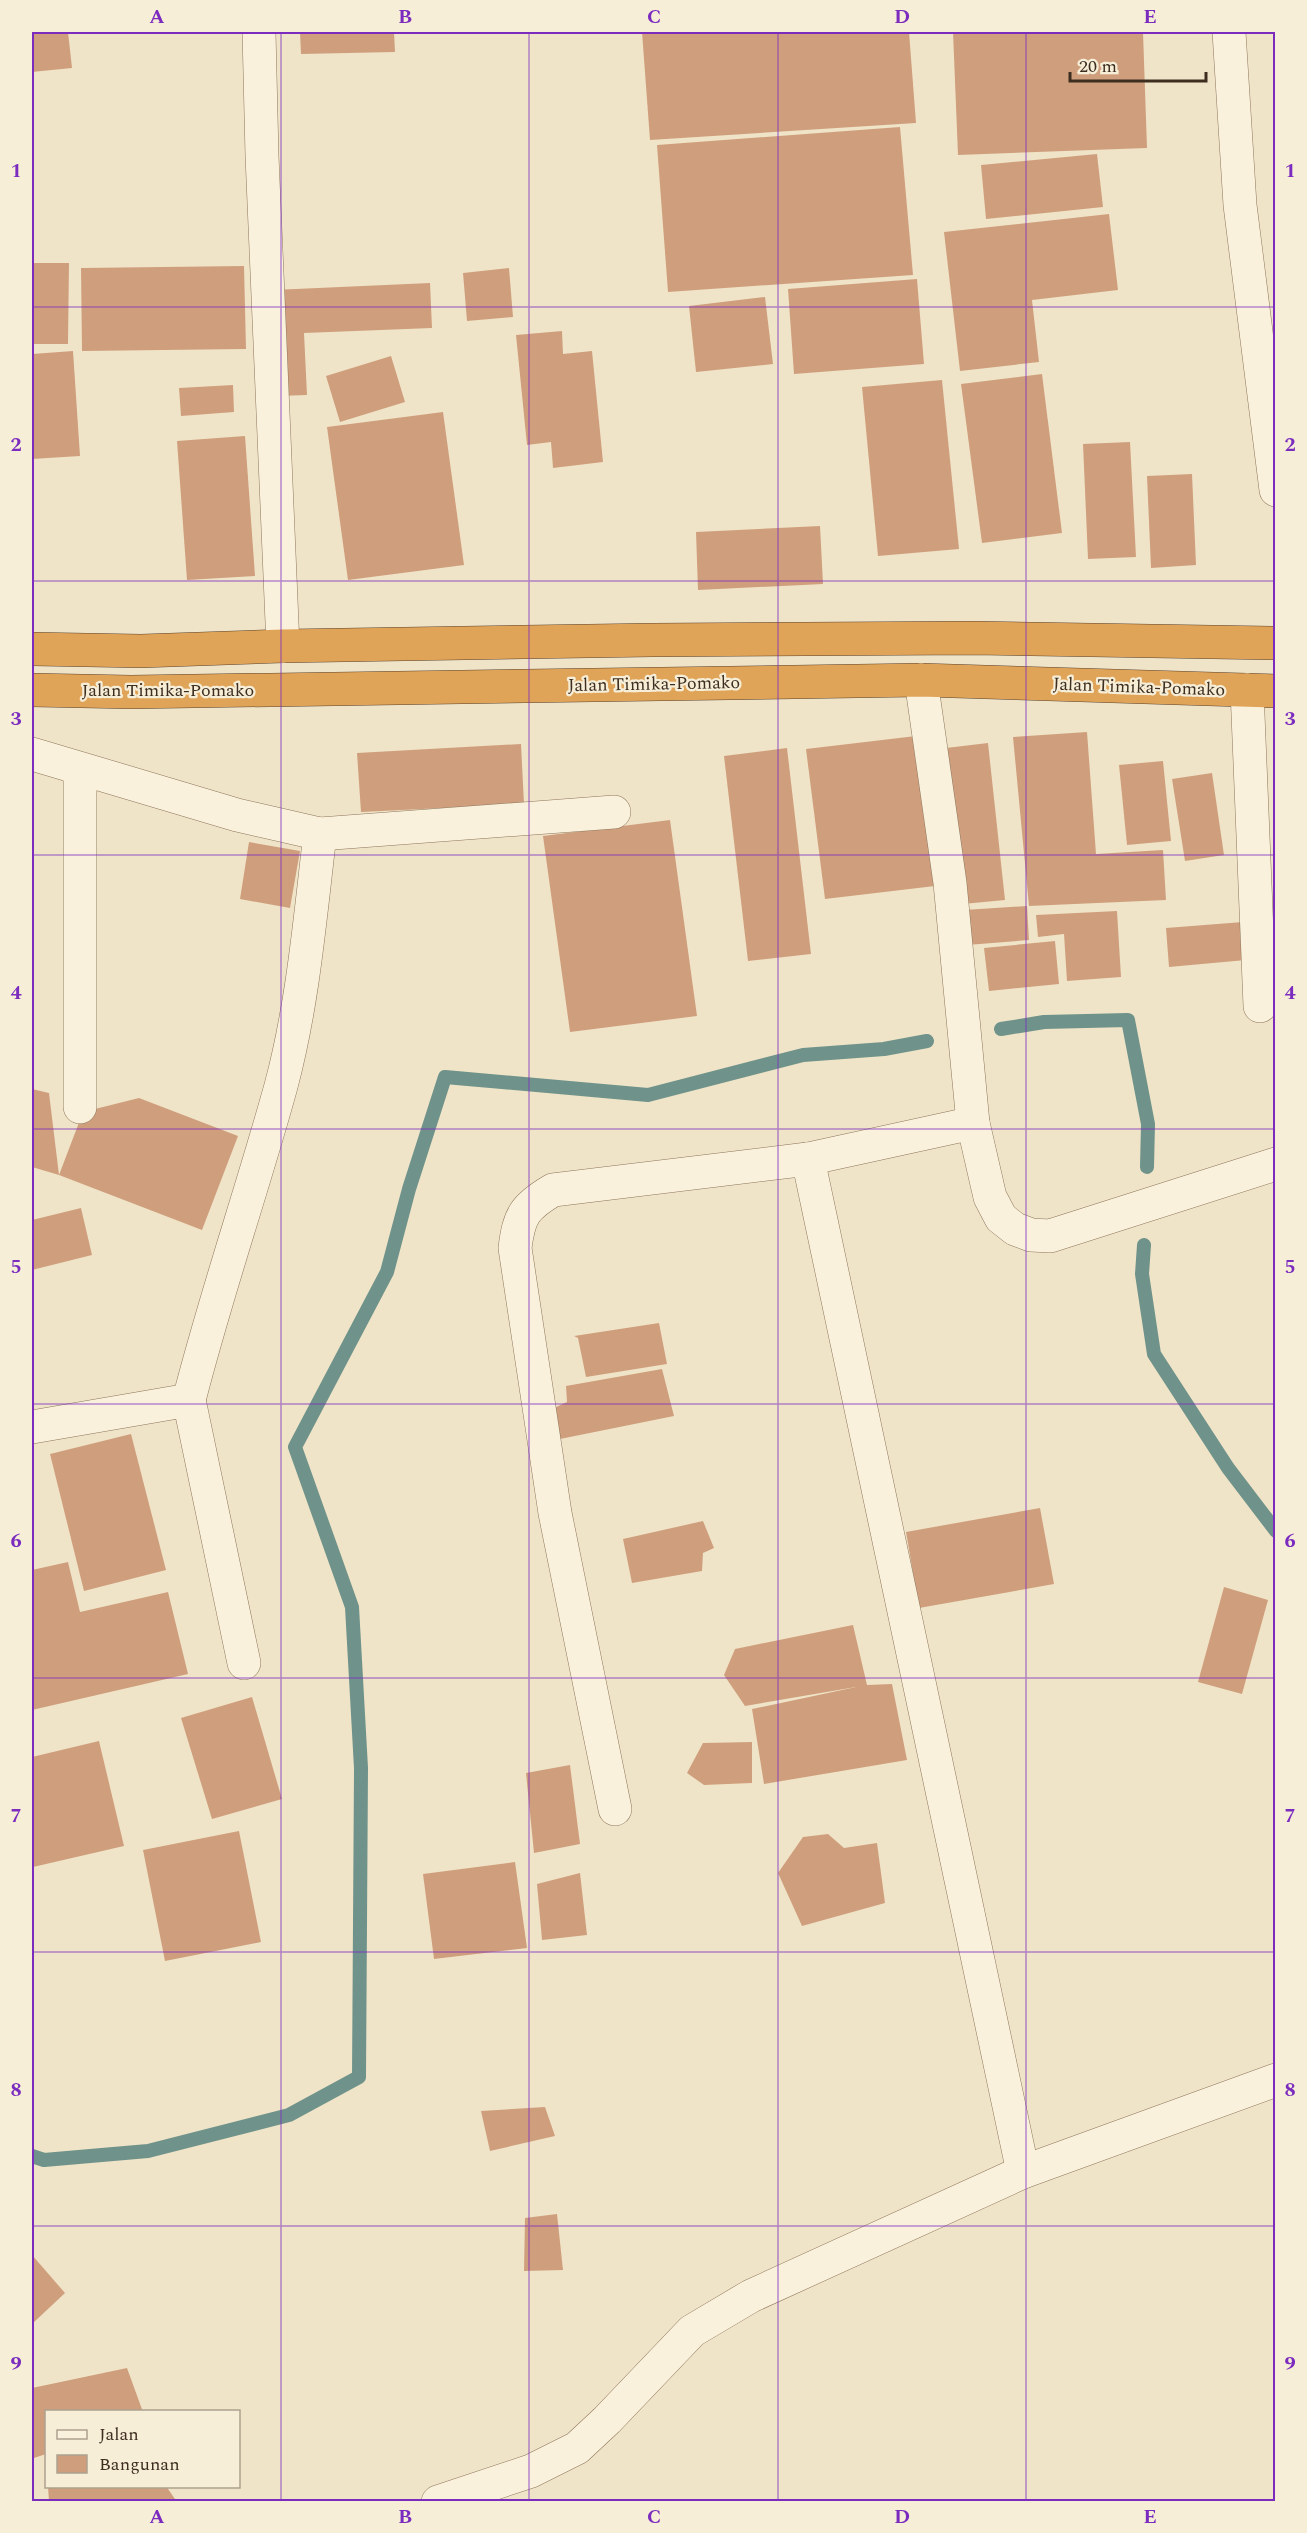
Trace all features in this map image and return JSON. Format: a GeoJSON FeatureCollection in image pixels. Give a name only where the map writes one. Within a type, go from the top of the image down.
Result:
{"type":"FeatureCollection","features":[{"type":"Feature","properties":{"kind":"highway"},"geometry":{"type":"LineString","coordinates":[[32,649],[141,651],[284,646],[963,638],[1275,643]]}},
{"type":"Feature","properties":{"kind":"highway","name":"Jalan Timika-Pomako"},"geometry":{"type":"LineString","coordinates":[[32,690],[131,692],[921,680],[1261,691]]}},
{"type":"Feature","properties":{"kind":"street"},"geometry":{"type":"LineString","coordinates":[[259,32],[262,156],[284,646]]}},
{"type":"Feature","properties":{"kind":"street"},"geometry":{"type":"LineString","coordinates":[[1229,32],[1240,205],[1275,490]]}},
{"type":"Feature","properties":{"kind":"street"},"geometry":{"type":"LineString","coordinates":[[921,680],[950,883],[973,1123],[990,1197],[1001,1218],[1015,1229],[1030,1235],[1050,1236],[1275,1164]]}},
{"type":"Feature","properties":{"kind":"street"},"geometry":{"type":"LineString","coordinates":[[1260,1006],[1261,691]]}},
{"type":"Feature","properties":{"kind":"street"},"geometry":{"type":"LineString","coordinates":[[32,754],[237,815],[320,834],[614,812]]}},
{"type":"Feature","properties":{"kind":"street"},"geometry":{"type":"LineString","coordinates":[[80,770],[80,1107]]}},
{"type":"Feature","properties":{"kind":"street"},"geometry":{"type":"LineString","coordinates":[[244,1663],[189,1400],[205,1335],[281,1084],[302,979],[320,834]]}},
{"type":"Feature","properties":{"kind":"street"},"geometry":{"type":"LineString","coordinates":[[615,1809],[555,1513],[515,1248],[518,1225],[532,1203],[553,1190],[807,1159],[973,1123]]}},
{"type":"Feature","properties":{"kind":"street"},"geometry":{"type":"LineString","coordinates":[[807,1159],[1023,2172]]}},
{"type":"Feature","properties":{"kind":"street"},"geometry":{"type":"LineString","coordinates":[[32,1427],[189,1400]]}},
{"type":"Feature","properties":{"kind":"street"},"geometry":{"type":"LineString","coordinates":[[438,2502],[531,2471],[577,2448],[692,2331],[751,2296],[1023,2172],[1275,2080]]}},
{"type":"Feature","properties":{"kind":"building"},"geometry":{"type":"Polygon","coordinates":[[[32,32],[68,32],[72,68],[32,72],[32,32]]]}},
{"type":"Feature","properties":{"kind":"building"},"geometry":{"type":"Polygon","coordinates":[[[300,32],[394,32],[395,52],[301,54],[300,32]]]}},
{"type":"Feature","properties":{"kind":"building"},"geometry":{"type":"Polygon","coordinates":[[[642,32],[909,32],[916,123],[650,140],[642,32]]]}},
{"type":"Feature","properties":{"kind":"building"},"geometry":{"type":"Polygon","coordinates":[[[953,32],[1143,32],[1147,148],[958,155],[953,32]]]}},
{"type":"Feature","properties":{"kind":"building"},"geometry":{"type":"Polygon","coordinates":[[[900,127],[913,275],[668,292],[657,145],[900,127]]]}},
{"type":"Feature","properties":{"kind":"building"},"geometry":{"type":"Polygon","coordinates":[[[1097,154],[1103,207],[986,219],[981,165],[1097,154]]]}},
{"type":"Feature","properties":{"kind":"building"},"geometry":{"type":"Polygon","coordinates":[[[1109,214],[1118,290],[1032,300],[1039,362],[960,371],[944,232],[1109,214]]]}},
{"type":"Feature","properties":{"kind":"building"},"geometry":{"type":"Polygon","coordinates":[[[32,263],[69,263],[68,344],[32,344],[32,263]]]}},
{"type":"Feature","properties":{"kind":"building"},"geometry":{"type":"Polygon","coordinates":[[[244,266],[246,349],[82,351],[81,268],[244,266]]]}},
{"type":"Feature","properties":{"kind":"building"},"geometry":{"type":"Polygon","coordinates":[[[509,268],[513,317],[467,321],[463,273],[509,268]]]}},
{"type":"Feature","properties":{"kind":"building"},"geometry":{"type":"Polygon","coordinates":[[[917,279],[924,364],[794,374],[788,289],[917,279]]]}},
{"type":"Feature","properties":{"kind":"building"},"geometry":{"type":"Polygon","coordinates":[[[430,283],[432,328],[304,333],[307,395],[278,396],[273,290],[430,283]]]}},
{"type":"Feature","properties":{"kind":"building"},"geometry":{"type":"Polygon","coordinates":[[[765,297],[773,364],[696,372],[689,306],[765,297]]]}},
{"type":"Feature","properties":{"kind":"building"},"geometry":{"type":"Polygon","coordinates":[[[562,331],[563,354],[592,351],[603,462],[553,468],[551,442],[527,445],[516,335],[562,331]]]}},
{"type":"Feature","properties":{"kind":"building"},"geometry":{"type":"Polygon","coordinates":[[[73,351],[80,456],[32,459],[32,354],[73,351]]]}},
{"type":"Feature","properties":{"kind":"building"},"geometry":{"type":"Polygon","coordinates":[[[391,356],[405,402],[340,422],[326,376],[391,356]]]}},
{"type":"Feature","properties":{"kind":"building"},"geometry":{"type":"Polygon","coordinates":[[[1042,374],[1062,533],[982,543],[961,384],[1042,374]]]}},
{"type":"Feature","properties":{"kind":"building"},"geometry":{"type":"Polygon","coordinates":[[[942,380],[959,549],[878,556],[862,387],[942,380]]]}},
{"type":"Feature","properties":{"kind":"building"},"geometry":{"type":"Polygon","coordinates":[[[233,385],[234,412],[181,416],[179,388],[233,385]]]}},
{"type":"Feature","properties":{"kind":"building"},"geometry":{"type":"Polygon","coordinates":[[[443,412],[464,565],[348,580],[327,427],[443,412]]]}},
{"type":"Feature","properties":{"kind":"building"},"geometry":{"type":"Polygon","coordinates":[[[245,436],[255,576],[187,580],[177,441],[245,436]]]}},
{"type":"Feature","properties":{"kind":"building"},"geometry":{"type":"Polygon","coordinates":[[[1130,442],[1136,557],[1088,559],[1083,444],[1130,442]]]}},
{"type":"Feature","properties":{"kind":"building"},"geometry":{"type":"Polygon","coordinates":[[[1192,474],[1196,565],[1151,568],[1147,476],[1192,474]]]}},
{"type":"Feature","properties":{"kind":"building"},"geometry":{"type":"Polygon","coordinates":[[[820,526],[823,584],[698,590],[696,532],[820,526]]]}},
{"type":"Feature","properties":{"kind":"building"},"geometry":{"type":"Polygon","coordinates":[[[1087,732],[1096,854],[1163,850],[1166,900],[1029,906],[1013,737],[1087,732]]]}},
{"type":"Feature","properties":{"kind":"building"},"geometry":{"type":"Polygon","coordinates":[[[916,736],[935,886],[825,899],[806,749],[916,736]]]}},
{"type":"Feature","properties":{"kind":"building"},"geometry":{"type":"Polygon","coordinates":[[[988,743],[1005,900],[963,904],[946,748],[988,743]]]}},
{"type":"Feature","properties":{"kind":"building"},"geometry":{"type":"Polygon","coordinates":[[[521,744],[524,804],[361,812],[357,753],[521,744]]]}},
{"type":"Feature","properties":{"kind":"building"},"geometry":{"type":"Polygon","coordinates":[[[787,748],[811,954],[748,961],[724,756],[787,748]]]}},
{"type":"Feature","properties":{"kind":"building"},"geometry":{"type":"Polygon","coordinates":[[[1163,761],[1171,841],[1127,845],[1119,765],[1163,761]]]}},
{"type":"Feature","properties":{"kind":"building"},"geometry":{"type":"Polygon","coordinates":[[[1212,773],[1224,855],[1185,861],[1172,779],[1212,773]]]}},
{"type":"Feature","properties":{"kind":"building"},"geometry":{"type":"Polygon","coordinates":[[[670,820],[697,1016],[570,1032],[543,836],[670,820]]]}},
{"type":"Feature","properties":{"kind":"building"},"geometry":{"type":"Polygon","coordinates":[[[249,842],[300,851],[290,908],[240,899],[249,842]]]}},
{"type":"Feature","properties":{"kind":"building"},"geometry":{"type":"Polygon","coordinates":[[[1027,906],[1029,940],[967,945],[964,910],[1027,906]]]}},
{"type":"Feature","properties":{"kind":"building"},"geometry":{"type":"Polygon","coordinates":[[[1117,911],[1121,977],[1067,981],[1064,934],[1038,937],[1036,915],[1117,911]]]}},
{"type":"Feature","properties":{"kind":"building"},"geometry":{"type":"Polygon","coordinates":[[[1243,922],[1246,960],[1169,967],[1166,928],[1243,922]]]}},
{"type":"Feature","properties":{"kind":"building"},"geometry":{"type":"Polygon","coordinates":[[[1055,941],[1059,984],[989,991],[984,948],[1055,941]]]}},
{"type":"Feature","properties":{"kind":"building"},"geometry":{"type":"Polygon","coordinates":[[[32,1089],[49,1093],[59,1175],[32,1167],[32,1089]]]}},
{"type":"Feature","properties":{"kind":"building"},"geometry":{"type":"Polygon","coordinates":[[[139,1098],[238,1136],[202,1230],[59,1175],[83,1112],[139,1098]]]}},
{"type":"Feature","properties":{"kind":"building"},"geometry":{"type":"Polygon","coordinates":[[[81,1208],[92,1255],[32,1270],[32,1220],[81,1208]]]}},
{"type":"Feature","properties":{"kind":"building"},"geometry":{"type":"Polygon","coordinates":[[[659,1323],[667,1364],[586,1377],[578,1338],[574,1336],[659,1323]]]}},
{"type":"Feature","properties":{"kind":"building"},"geometry":{"type":"Polygon","coordinates":[[[662,1369],[674,1416],[560,1439],[552,1409],[567,1402],[566,1386],[662,1369]]]}},
{"type":"Feature","properties":{"kind":"building"},"geometry":{"type":"Polygon","coordinates":[[[131,1434],[166,1570],[84,1591],[50,1454],[131,1434]]]}},
{"type":"Feature","properties":{"kind":"building"},"geometry":{"type":"Polygon","coordinates":[[[1040,1508],[1054,1584],[919,1608],[906,1532],[1040,1508]]]}},
{"type":"Feature","properties":{"kind":"building"},"geometry":{"type":"Polygon","coordinates":[[[703,1521],[714,1548],[703,1553],[702,1571],[632,1583],[623,1539],[703,1521]]]}},
{"type":"Feature","properties":{"kind":"building"},"geometry":{"type":"Polygon","coordinates":[[[68,1562],[80,1612],[168,1592],[188,1674],[32,1710],[32,1570],[68,1562]]]}},
{"type":"Feature","properties":{"kind":"building"},"geometry":{"type":"Polygon","coordinates":[[[1224,1587],[1268,1600],[1242,1694],[1198,1682],[1224,1587]]]}},
{"type":"Feature","properties":{"kind":"building"},"geometry":{"type":"Polygon","coordinates":[[[853,1625],[867,1685],[892,1684],[907,1760],[764,1784],[752,1709],[856,1687],[745,1706],[724,1675],[735,1649],[853,1625]]]}},
{"type":"Feature","properties":{"kind":"building"},"geometry":{"type":"Polygon","coordinates":[[[252,1697],[282,1799],[212,1819],[181,1718],[252,1697]]]}},
{"type":"Feature","properties":{"kind":"building"},"geometry":{"type":"Polygon","coordinates":[[[99,1741],[124,1846],[33,1867],[32,1757],[99,1741]]]}},
{"type":"Feature","properties":{"kind":"building"},"geometry":{"type":"Polygon","coordinates":[[[752,1742],[752,1783],[704,1785],[687,1773],[703,1743],[752,1742]]]}},
{"type":"Feature","properties":{"kind":"building"},"geometry":{"type":"Polygon","coordinates":[[[570,1765],[580,1844],[534,1853],[526,1773],[570,1765]]]}},
{"type":"Feature","properties":{"kind":"building"},"geometry":{"type":"Polygon","coordinates":[[[239,1831],[261,1942],[165,1961],[143,1850],[239,1831]]]}},
{"type":"Feature","properties":{"kind":"building"},"geometry":{"type":"Polygon","coordinates":[[[828,1834],[844,1848],[877,1843],[885,1903],[802,1926],[778,1873],[803,1837],[828,1834]]]}},
{"type":"Feature","properties":{"kind":"building"},"geometry":{"type":"Polygon","coordinates":[[[515,1862],[527,1948],[434,1959],[423,1874],[515,1862]]]}},
{"type":"Feature","properties":{"kind":"building"},"geometry":{"type":"Polygon","coordinates":[[[580,1873],[587,1935],[542,1940],[537,1884],[580,1873]]]}},
{"type":"Feature","properties":{"kind":"building"},"geometry":{"type":"Polygon","coordinates":[[[545,2107],[555,2136],[490,2151],[481,2111],[545,2107]]]}},
{"type":"Feature","properties":{"kind":"building"},"geometry":{"type":"Polygon","coordinates":[[[557,2214],[563,2270],[524,2271],[525,2218],[557,2214]]]}},
{"type":"Feature","properties":{"kind":"building"},"geometry":{"type":"Polygon","coordinates":[[[32,2255],[65,2293],[32,2324],[32,2255]]]}},
{"type":"Feature","properties":{"kind":"building"},"geometry":{"type":"Polygon","coordinates":[[[127,2368],[142,2410],[45,2410],[45,2454],[34,2458],[32,2388],[127,2368]]]}},
{"type":"Feature","properties":{"kind":"building"},"geometry":{"type":"Polygon","coordinates":[[[48,2488],[167,2488],[177,2502],[49,2502],[48,2488]]]}},
{"type":"Feature","properties":{"kind":"waterway"},"geometry":{"type":"LineString","coordinates":[[1001,1029],[1044,1022],[1128,1020],[1148,1124],[1147,1167]]}},
{"type":"Feature","properties":{"kind":"waterway"},"geometry":{"type":"LineString","coordinates":[[32,2156],[44,2160],[148,2151],[289,2115],[359,2077],[361,1768],[352,1607],[295,1447],[387,1272],[409,1189],[445,1077],[648,1095],[803,1055],[884,1049],[927,1041]]}},
{"type":"Feature","properties":{"kind":"waterway"},"geometry":{"type":"LineString","coordinates":[[1144,1245],[1142,1274],[1154,1354],[1228,1468],[1276,1531]]}}]}
